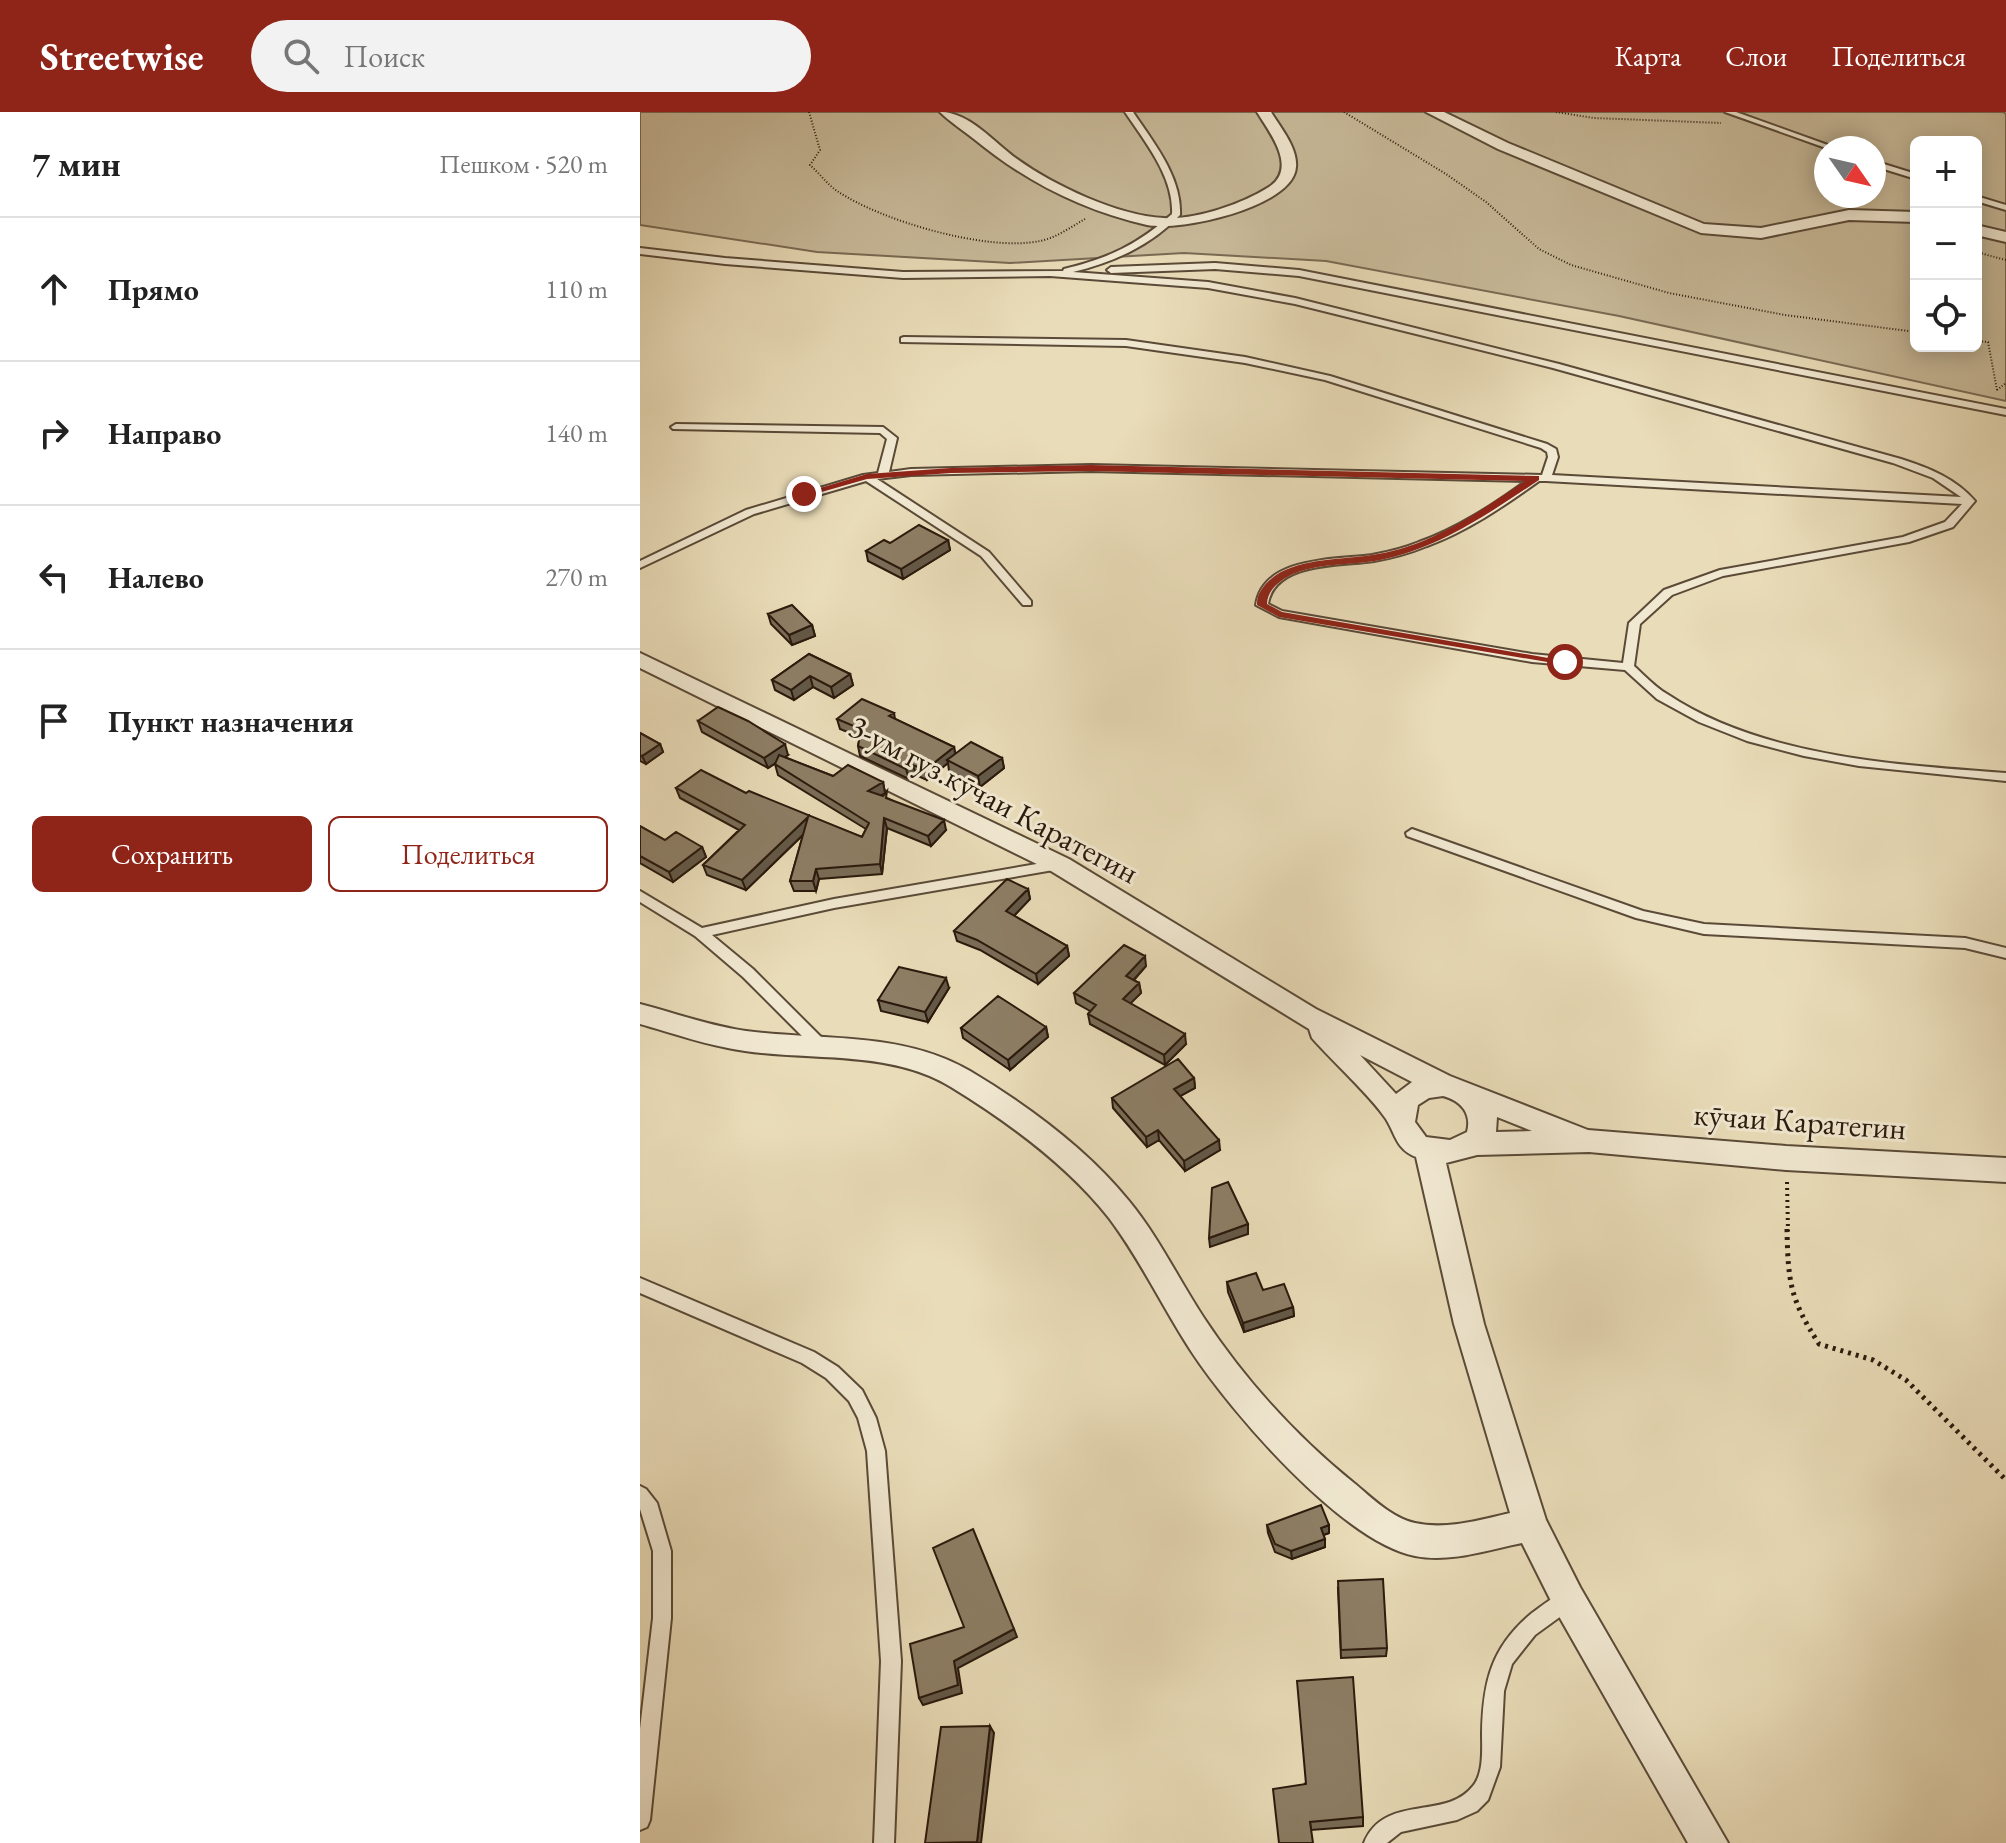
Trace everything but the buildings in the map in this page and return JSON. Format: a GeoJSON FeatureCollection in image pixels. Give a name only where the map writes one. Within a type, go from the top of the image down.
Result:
{"type":"FeatureCollection","features":[{"type":"Feature","properties":{"kind":"street"},"geometry":{"type":"LineString","coordinates":[[947,112],[1032,176],[1105,206],[1166,224],[1260,198],[1283,185],[1290,177],[1291,167],[1286,150],[1264,112]]}},
{"type":"Feature","properties":{"kind":"street"},"geometry":{"type":"LineString","coordinates":[[1433,112],[1503,146],[1701,228],[1761,233],[1849,215],[1910,217]]}},
{"type":"Feature","properties":{"kind":"street"},"geometry":{"type":"LineString","coordinates":[[1982,231],[2006,237]]}},
{"type":"Feature","properties":{"kind":"street","name":"3-ум гуз.кӯчаи Каратегин"},"geometry":{"type":"LineString","coordinates":[[640,660],[1060,865],[1307,1016],[1443,1085]]}},
{"type":"Feature","properties":{"kind":"street"},"geometry":{"type":"LineString","coordinates":[[640,1014],[741,1040],[928,1062],[957,1078],[1032,1130],[1076,1166],[1119,1209],[1214,1359],[1291,1447],[1349,1501],[1387,1530],[1436,1543],[1531,1525]]}},
{"type":"Feature","properties":{"kind":"street","name":"3-ум гуз.кӯчаи Каратегин"},"geometry":{"type":"LineString","coordinates":[[1307,1016],[1399,1115]]}},
{"type":"Feature","properties":{"kind":"street"},"geometry":{"type":"LineString","coordinates":[[1454,1086],[1472,1096],[1479,1103],[1484,1120],[1479,1137],[1452,1152],[1429,1151],[1411,1141],[1400,1125],[1401,1107],[1421,1088],[1454,1086]]}},
{"type":"Feature","properties":{"kind":"street","name":"кӯчаи Каратегин"},"geometry":{"type":"LineString","coordinates":[[1472,1096],[1589,1141]]}},
{"type":"Feature","properties":{"kind":"street","name":"кӯчаи Каратегин"},"geometry":{"type":"LineString","coordinates":[[1471,1144],[1589,1141],[1786,1158],[2006,1170]]}},
{"type":"Feature","properties":{"kind":"street"},"geometry":{"type":"LineString","coordinates":[[1429,1151],[1469,1324],[1531,1525],[1568,1599],[1709,1843]]}},
{"type":"Feature","properties":{"kind":"lane"},"geometry":{"type":"LineString","coordinates":[[1054,273],[1117,258],[1152,238],[1176,215],[1176,198],[1153,149],[1129,112]]}},
{"type":"Feature","properties":{"kind":"lane"},"geometry":{"type":"LineString","coordinates":[[1729,112],[1814,142]]}},
{"type":"Feature","properties":{"kind":"lane"},"geometry":{"type":"LineString","coordinates":[[1886,167],[1910,175]]}},
{"type":"Feature","properties":{"kind":"lane"},"geometry":{"type":"LineString","coordinates":[[1982,200],[2006,208]]}},
{"type":"Feature","properties":{"kind":"lane"},"geometry":{"type":"LineString","coordinates":[[640,251],[903,275],[1215,266],[1299,273],[2006,412]]}},
{"type":"Feature","properties":{"kind":"lane"},"geometry":{"type":"LineString","coordinates":[[1054,273],[1219,286],[1439,336],[1918,468],[1957,486],[1970,501]]}},
{"type":"Feature","properties":{"kind":"lane"},"geometry":{"type":"LineString","coordinates":[[904,340],[1126,343],[1288,368],[1544,446],[1552,451],[1553,457],[1541,478],[1467,524],[1411,549],[1379,557],[1315,564],[1285,574],[1269,585],[1262,605],[1279,614],[1496,652],[1628,667],[1652,692],[1666,701],[1731,730],[1821,756],[1932,772],[2006,777]]}},
{"type":"Feature","properties":{"kind":"lane"},"geometry":{"type":"LineString","coordinates":[[676,427],[883,430],[892,438],[883,474]]}},
{"type":"Feature","properties":{"kind":"lane"},"geometry":{"type":"LineString","coordinates":[[640,565],[750,512],[883,474],[1091,468],[1541,478],[1970,501]]}},
{"type":"Feature","properties":{"kind":"lane"},"geometry":{"type":"LineString","coordinates":[[867,477],[985,554],[1027,603]]}},
{"type":"Feature","properties":{"kind":"lane"},"geometry":{"type":"LineString","coordinates":[[1628,667],[1627,641],[1636,620],[1657,601],[1693,582],[1727,572],[1886,543],[1942,529],[1965,516],[1970,501]]}},
{"type":"Feature","properties":{"kind":"lane"},"geometry":{"type":"LineString","coordinates":[[1412,833],[1674,924],[1704,929],[1965,943],[2006,953]]}},
{"type":"Feature","properties":{"kind":"lane"},"geometry":{"type":"LineString","coordinates":[[700,933],[789,910],[881,892],[1060,865]]}},
{"type":"Feature","properties":{"kind":"lane"},"geometry":{"type":"LineString","coordinates":[[640,896],[700,933],[748,973],[824,1049]]}},
{"type":"Feature","properties":{"kind":"lane"},"geometry":{"type":"LineString","coordinates":[[640,1285],[669,1301],[792,1349],[850,1388],[868,1418],[876,1451],[891,1661],[884,1843]]}},
{"type":"Feature","properties":{"kind":"lane"},"geometry":{"type":"LineString","coordinates":[[640,1495],[651,1509],[662,1551],[662,1618],[640,1820]]}},
{"type":"Feature","properties":{"kind":"lane"},"geometry":{"type":"LineString","coordinates":[[1374,1843],[1380,1833],[1394,1823],[1465,1807],[1481,1793],[1493,1758],[1492,1696],[1497,1671],[1504,1657],[1538,1619],[1568,1599]]}},
{"type":"Feature","properties":{"kind":"path"},"geometry":{"type":"LineString","coordinates":[[809,112],[820,141],[815,161],[810,165],[837,191],[880,212],[993,240],[1038,242],[1073,226],[1105,206]]}},
{"type":"Feature","properties":{"kind":"path"},"geometry":{"type":"LineString","coordinates":[[1344,112],[1399,143],[1456,181],[1486,202],[1539,249],[1571,265],[1669,293],[1785,315],[1910,331]]}},
{"type":"Feature","properties":{"kind":"path"},"geometry":{"type":"LineString","coordinates":[[1556,112],[1594,118],[1733,125]]}},
{"type":"Feature","properties":{"kind":"path"},"geometry":{"type":"LineString","coordinates":[[1982,254],[2006,260]]}},
{"type":"Feature","properties":{"kind":"path"},"geometry":{"type":"LineString","coordinates":[[1982,342],[1988,342],[1997,390]]}},
{"type":"Feature","properties":{"kind":"path"},"geometry":{"type":"LineString","coordinates":[[1786,1158],[1788,1278],[1798,1312],[1819,1344],[1873,1360],[1906,1380],[2006,1480]]}},
{"type":"Feature","properties":{"kind":"shaded area"},"geometry":{"type":"Polygon","coordinates":[[[640,112],[2003,112],[2006,114],[2006,401],[1619,316],[1326,261],[1184,253],[1010,263],[817,252],[640,225],[640,112]]]}},
{"type":"Feature","properties":{"kind":"route"},"geometry":{"type":"LineString","coordinates":[[804,494],[883,474],[951,470],[1091,468],[1536,478],[1467,524],[1411,549],[1379,557],[1315,564],[1285,574],[1269,585],[1262,605],[1279,614],[1565,662]]}}]}
